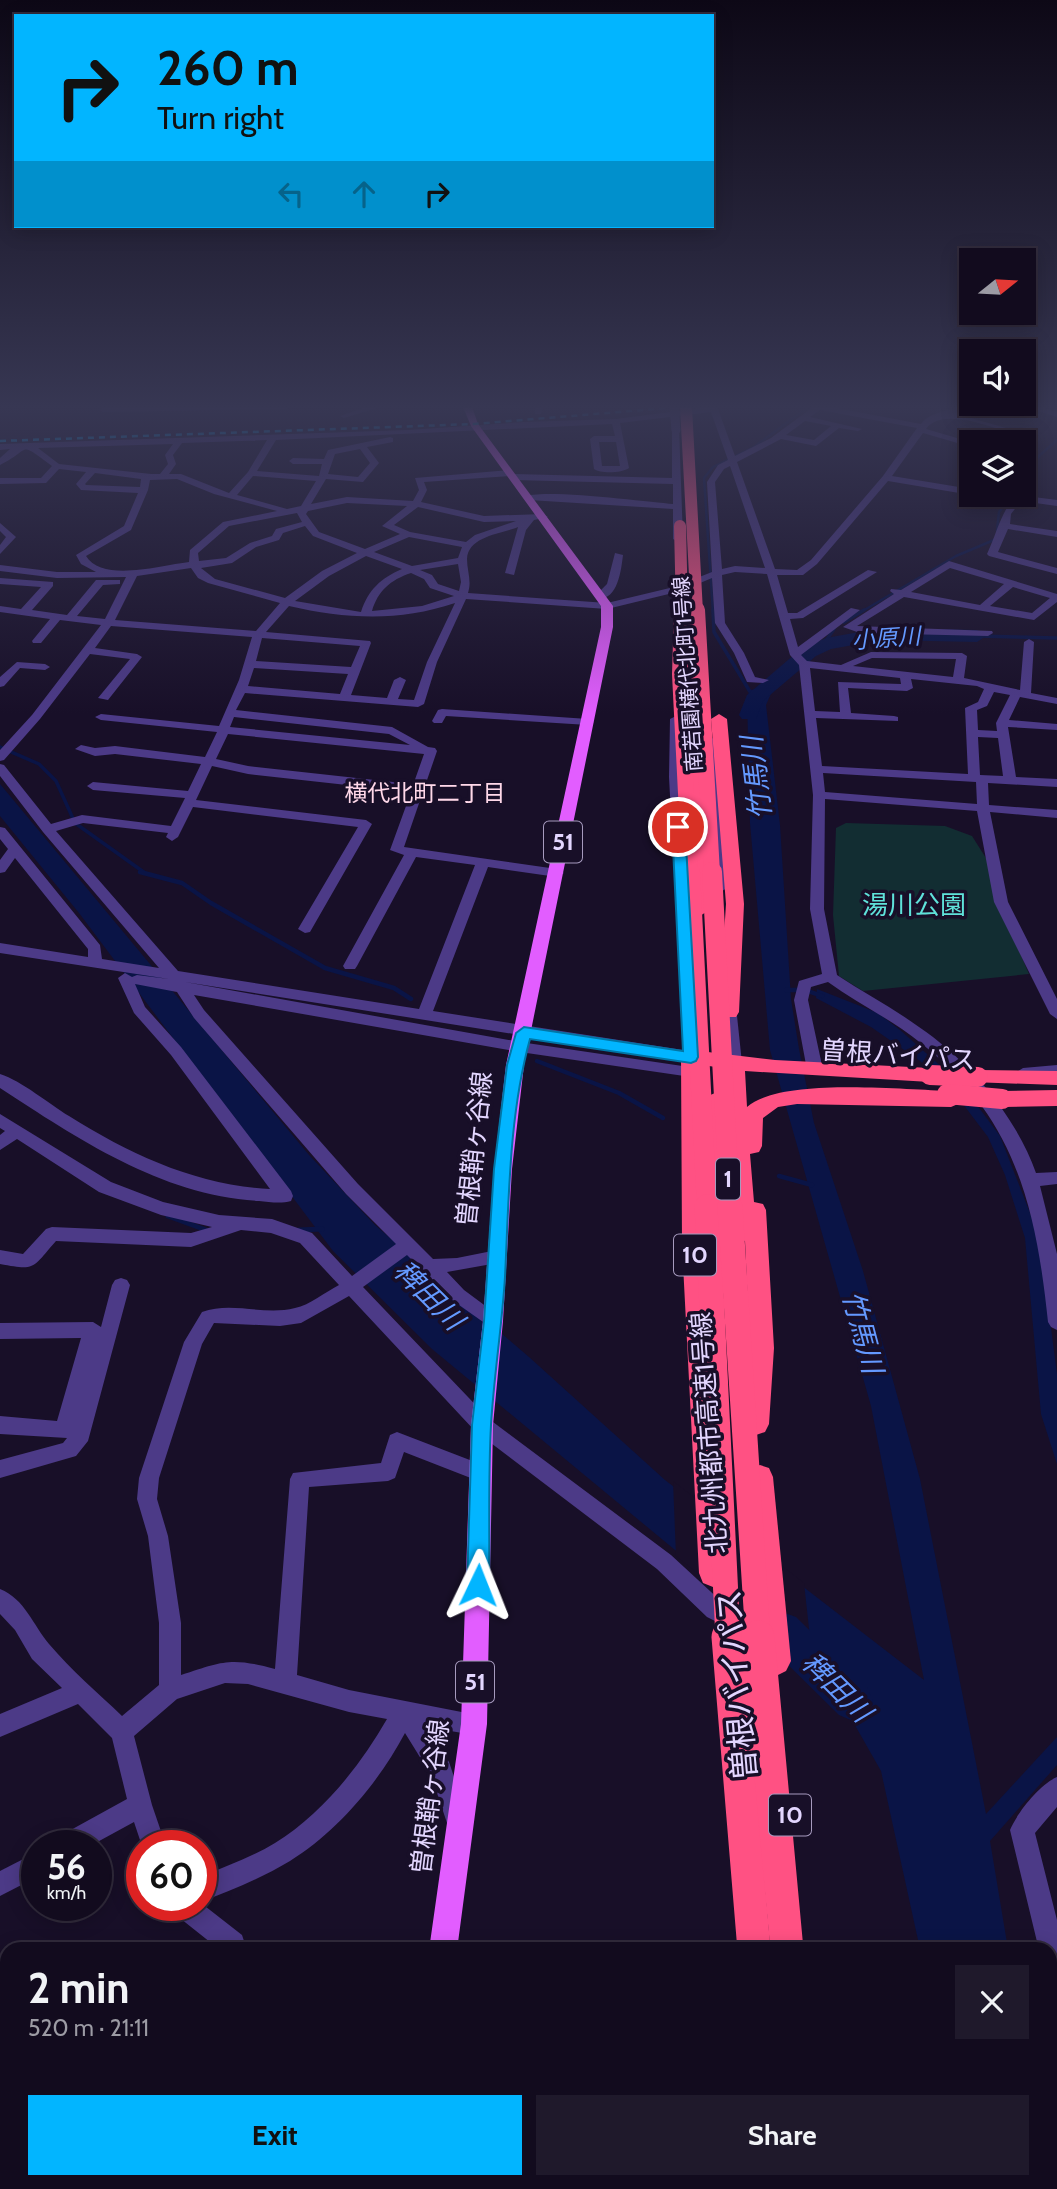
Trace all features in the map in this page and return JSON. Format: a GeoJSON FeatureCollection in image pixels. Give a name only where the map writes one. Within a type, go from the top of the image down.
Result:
{"type":"FeatureCollection","features":[{"type":"Feature","properties":{"kind":"highway","name":"北九州都市高速1号線"},"geometry":{"type":"LineString","coordinates":[[684,509],[742,1423],[762,1692],[786,1942]]}},
{"type":"Feature","properties":{"kind":"highway","name":"北九州都市高速1号線"},"geometry":{"type":"LineString","coordinates":[[691,509],[692,623],[680,674],[684,778],[701,1049],[716,1420],[731,1683],[753,1942]]}},
{"type":"Feature","properties":{"kind":"highway"},"geometry":{"type":"LineString","coordinates":[[687,977],[701,900],[691,675],[692,623]]}},
{"type":"Feature","properties":{"kind":"highway"},"geometry":{"type":"LineString","coordinates":[[692,623],[719,719],[735,904],[729,1012]]}},
{"type":"Feature","properties":{"kind":"highway","name":"曽根バイパス"},"geometry":{"type":"LineString","coordinates":[[742,1942],[720,1722],[694,1245],[691,1065],[773,1078],[949,1097],[1057,1098]]}},
{"type":"Feature","properties":{"kind":"highway","name":"曽根バイパス"},"geometry":{"type":"LineString","coordinates":[[730,1071],[764,1536],[800,1942]]}},
{"type":"Feature","properties":{"kind":"highway","name":"曽根バイパス"},"geometry":{"type":"LineString","coordinates":[[705,1452],[720,1246],[714,1087],[730,1071]]}},
{"type":"Feature","properties":{"kind":"highway","name":"曽根バイパス"},"geometry":{"type":"LineString","coordinates":[[808,1080],[930,1075],[1057,1078]]}},
{"type":"Feature","properties":{"kind":"highway"},"geometry":{"type":"LineString","coordinates":[[756,1424],[762,1348],[750,1129],[752,1117],[773,1078],[808,1080]]}},
{"type":"Feature","properties":{"kind":"main road"},"geometry":{"type":"LineString","coordinates":[[530,509],[531,518],[603,602]]}},
{"type":"Feature","properties":{"kind":"main road","name":"曽根鞘ヶ谷線"},"geometry":{"type":"LineString","coordinates":[[444,1942],[474,1724],[483,1419],[493,1321],[503,1169],[515,1065],[607,627],[603,602]]}},
{"type":"Feature","properties":{"kind":"street"},"geometry":{"type":"LineString","coordinates":[[110,574],[84,562],[81,555],[128,528],[136,509]]}},
{"type":"Feature","properties":{"kind":"street"},"geometry":{"type":"LineString","coordinates":[[280,509],[290,512]]}},
{"type":"Feature","properties":{"kind":"street"},"geometry":{"type":"LineString","coordinates":[[298,509],[226,524],[192,552],[195,567],[201,576],[223,586],[347,614],[427,609],[463,596]]}},
{"type":"Feature","properties":{"kind":"street"},"geometry":{"type":"LineString","coordinates":[[303,509],[301,514],[316,534],[411,569],[428,577],[434,586],[463,596],[603,602],[677,589],[700,578],[736,569],[799,573],[814,562],[859,509]]}},
{"type":"Feature","properties":{"kind":"street"},"geometry":{"type":"LineString","coordinates":[[410,509],[387,526],[408,534],[468,545],[531,518]]}},
{"type":"Feature","properties":{"kind":"street"},"geometry":{"type":"LineString","coordinates":[[436,509],[484,519],[531,518]]}},
{"type":"Feature","properties":{"kind":"street","name":"南若園横代北町1号線"},"geometry":{"type":"LineString","coordinates":[[679,509],[675,777],[691,1065]]}},
{"type":"Feature","properties":{"kind":"street","name":"南若園横代北町1号線"},"geometry":{"type":"LineString","coordinates":[[696,509],[729,1012],[730,1071]]}},
{"type":"Feature","properties":{"kind":"street"},"geometry":{"type":"LineString","coordinates":[[713,509],[720,624],[751,680],[764,680]]}},
{"type":"Feature","properties":{"kind":"street"},"geometry":{"type":"LineString","coordinates":[[750,509],[799,659],[810,714],[819,795],[817,909],[830,977]]}},
{"type":"Feature","properties":{"kind":"street"},"geometry":{"type":"LineString","coordinates":[[1010,509],[992,554],[1057,571]]}},
{"type":"Feature","properties":{"kind":"street"},"geometry":{"type":"LineString","coordinates":[[510,573],[522,529],[531,518]]}},
{"type":"Feature","properties":{"kind":"street"},"geometry":{"type":"LineString","coordinates":[[71,616],[100,582],[131,578],[147,570],[195,567],[229,561],[253,545],[276,538],[279,531],[307,523]]}},
{"type":"Feature","properties":{"kind":"street"},"geometry":{"type":"LineString","coordinates":[[0,526],[11,537],[0,551]]}},
{"type":"Feature","properties":{"kind":"street"},"geometry":{"type":"LineString","coordinates":[[1005,526],[1057,534]]}},
{"type":"Feature","properties":{"kind":"street"},"geometry":{"type":"LineString","coordinates":[[48,829],[82,819],[174,833],[241,689],[251,664],[257,637],[286,600],[362,553],[408,534]]}},
{"type":"Feature","properties":{"kind":"street"},"geometry":{"type":"LineString","coordinates":[[241,689],[418,704],[432,662],[459,612],[467,582],[462,561],[468,545]]}},
{"type":"Feature","properties":{"kind":"street"},"geometry":{"type":"LineString","coordinates":[[603,602],[614,583],[618,555]]}},
{"type":"Feature","properties":{"kind":"street"},"geometry":{"type":"LineString","coordinates":[[366,613],[368,604],[378,589],[393,577],[436,563],[462,561]]}},
{"type":"Feature","properties":{"kind":"street"},"geometry":{"type":"LineString","coordinates":[[799,659],[857,613],[901,593],[949,564],[1057,597]]}},
{"type":"Feature","properties":{"kind":"street"},"geometry":{"type":"LineString","coordinates":[[0,568],[57,575],[110,574],[131,578]]}},
{"type":"Feature","properties":{"kind":"street"},"geometry":{"type":"LineString","coordinates":[[784,615],[799,616],[872,572]]}},
{"type":"Feature","properties":{"kind":"street"},"geometry":{"type":"LineString","coordinates":[[0,757],[36,717],[108,623],[131,578]]}},
{"type":"Feature","properties":{"kind":"street"},"geometry":{"type":"LineString","coordinates":[[0,581],[49,584],[24,611]]}},
{"type":"Feature","properties":{"kind":"street"},"geometry":{"type":"LineString","coordinates":[[982,608],[1011,583]]}},
{"type":"Feature","properties":{"kind":"street"},"geometry":{"type":"LineString","coordinates":[[901,593],[1034,617],[1057,597]]}},
{"type":"Feature","properties":{"kind":"street"},"geometry":{"type":"LineString","coordinates":[[0,609],[71,616],[108,623],[257,637],[366,643],[344,698]]}},
{"type":"Feature","properties":{"kind":"street"},"geometry":{"type":"LineString","coordinates":[[857,613],[848,627],[852,630],[988,633]]}},
{"type":"Feature","properties":{"kind":"street"},"geometry":{"type":"LineString","coordinates":[[37,642],[58,615]]}},
{"type":"Feature","properties":{"kind":"street"},"geometry":{"type":"LineString","coordinates":[[1010,780],[1003,729],[1021,695],[1029,642]]}},
{"type":"Feature","properties":{"kind":"street"},"geometry":{"type":"LineString","coordinates":[[103,698],[147,648]]}},
{"type":"Feature","properties":{"kind":"street"},"geometry":{"type":"LineString","coordinates":[[87,650],[137,657]]}},
{"type":"Feature","properties":{"kind":"street"},"geometry":{"type":"LineString","coordinates":[[844,667],[871,655],[962,656],[958,681]]}},
{"type":"Feature","properties":{"kind":"street"},"geometry":{"type":"LineString","coordinates":[[799,659],[980,683],[990,688],[1057,701]]}},
{"type":"Feature","properties":{"kind":"street"},"geometry":{"type":"LineString","coordinates":[[251,664],[355,671]]}},
{"type":"Feature","properties":{"kind":"street"},"geometry":{"type":"LineString","coordinates":[[0,684],[17,665],[45,667]]}},
{"type":"Feature","properties":{"kind":"street"},"geometry":{"type":"LineString","coordinates":[[846,716],[842,684],[907,688],[905,674]]}},
{"type":"Feature","properties":{"kind":"street"},"geometry":{"type":"LineString","coordinates":[[391,702],[400,680]]}},
{"type":"Feature","properties":{"kind":"street"},"geometry":{"type":"LineString","coordinates":[[990,688],[983,704],[971,708],[971,733],[1001,902],[1057,1014]]}},
{"type":"Feature","properties":{"kind":"street"},"geometry":{"type":"LineString","coordinates":[[441,711],[588,722]]}},
{"type":"Feature","properties":{"kind":"street"},"geometry":{"type":"LineString","coordinates":[[229,713],[392,731],[431,751]]}},
{"type":"Feature","properties":{"kind":"street"},"geometry":{"type":"LineString","coordinates":[[810,714],[894,719]]}},
{"type":"Feature","properties":{"kind":"street"},"geometry":{"type":"LineString","coordinates":[[101,717],[431,751]]}},
{"type":"Feature","properties":{"kind":"street"},"geometry":{"type":"LineString","coordinates":[[971,733],[1057,727]]}},
{"type":"Feature","properties":{"kind":"street"},"geometry":{"type":"LineString","coordinates":[[81,749],[95,752],[115,750],[208,761],[248,769],[393,786],[416,793]]}},
{"type":"Feature","properties":{"kind":"street"},"geometry":{"type":"LineString","coordinates":[[431,751],[397,850],[557,873]]}},
{"type":"Feature","properties":{"kind":"street"},"geometry":{"type":"LineString","coordinates":[[0,768],[48,829],[181,984],[200,1014],[352,1188],[458,1296],[493,1321]]}},
{"type":"Feature","properties":{"kind":"street"},"geometry":{"type":"LineString","coordinates":[[817,769],[1057,783]]}},
{"type":"Feature","properties":{"kind":"street"},"geometry":{"type":"LineString","coordinates":[[876,772],[882,801]]}},
{"type":"Feature","properties":{"kind":"street"},"geometry":{"type":"LineString","coordinates":[[93,786],[366,824],[305,929]]}},
{"type":"Feature","properties":{"kind":"street"},"geometry":{"type":"LineString","coordinates":[[819,795],[1057,814]]}},
{"type":"Feature","properties":{"kind":"street"},"geometry":{"type":"LineString","coordinates":[[0,831],[95,948],[95,963]]}},
{"type":"Feature","properties":{"kind":"street"},"geometry":{"type":"LineString","coordinates":[[0,869],[15,849]]}},
{"type":"Feature","properties":{"kind":"street"},"geometry":{"type":"LineString","coordinates":[[350,966],[412,852]]}},
{"type":"Feature","properties":{"kind":"street"},"geometry":{"type":"LineString","coordinates":[[424,1014],[483,862]]}},
{"type":"Feature","properties":{"kind":"street"},"geometry":{"type":"LineString","coordinates":[[0,948],[95,963],[118,973],[139,1009],[176,1051],[285,1196],[258,1197],[195,1186],[130,1160],[0,1080]]}},
{"type":"Feature","properties":{"kind":"street"},"geometry":{"type":"LineString","coordinates":[[0,958],[233,991],[424,1014],[522,1040],[656,1067],[678,1077],[691,1100]]}},
{"type":"Feature","properties":{"kind":"street"},"geometry":{"type":"LineString","coordinates":[[808,1080],[801,1000],[804,984],[830,977],[902,1022],[940,1051],[1003,1124],[1031,1180],[1054,1288],[1057,1322]]}},
{"type":"Feature","properties":{"kind":"street"},"geometry":{"type":"LineString","coordinates":[[233,991],[522,1040],[691,1065]]}},
{"type":"Feature","properties":{"kind":"street"},"geometry":{"type":"LineString","coordinates":[[656,1067],[691,1065]]}},
{"type":"Feature","properties":{"kind":"street"},"geometry":{"type":"LineString","coordinates":[[982,1077],[1057,1070]]}},
{"type":"Feature","properties":{"kind":"street"},"geometry":{"type":"LineString","coordinates":[[0,1120],[105,1187],[161,1208],[219,1222],[272,1226],[306,1238],[483,1419],[715,1605]]}},
{"type":"Feature","properties":{"kind":"street"},"geometry":{"type":"LineString","coordinates":[[0,1144],[16,1130]]}},
{"type":"Feature","properties":{"kind":"street"},"geometry":{"type":"LineString","coordinates":[[1031,1180],[1057,1178]]}},
{"type":"Feature","properties":{"kind":"street"},"geometry":{"type":"LineString","coordinates":[[0,1257],[27,1262],[52,1234],[191,1240],[245,1224]]}},
{"type":"Feature","properties":{"kind":"street"},"geometry":{"type":"LineString","coordinates":[[170,1690],[170,1623],[166,1584],[158,1536],[147,1499],[149,1478],[193,1342],[208,1317],[221,1314],[280,1318],[301,1315],[353,1285],[408,1245]]}},
{"type":"Feature","properties":{"kind":"street"},"geometry":{"type":"LineString","coordinates":[[428,1266],[457,1265],[497,1257]]}},
{"type":"Feature","properties":{"kind":"street"},"geometry":{"type":"LineString","coordinates":[[0,1469],[69,1450],[81,1435],[121,1285]]}},
{"type":"Feature","properties":{"kind":"street"},"geometry":{"type":"LineString","coordinates":[[0,1331],[93,1330],[64,1430],[0,1425]]}},
{"type":"Feature","properties":{"kind":"street"},"geometry":{"type":"LineString","coordinates":[[285,1683],[300,1479],[388,1472],[397,1441],[481,1474]]}},
{"type":"Feature","properties":{"kind":"street"},"geometry":{"type":"LineString","coordinates":[[0,1600],[23,1622],[40,1651],[122,1732],[149,1830]]}},
{"type":"Feature","properties":{"kind":"street"},"geometry":{"type":"LineString","coordinates":[[122,1732],[170,1690],[225,1672],[248,1673],[349,1701],[474,1724]]}},
{"type":"Feature","properties":{"kind":"street"},"geometry":{"type":"LineString","coordinates":[[0,1726],[79,1692]]}},
{"type":"Feature","properties":{"kind":"street"},"geometry":{"type":"LineString","coordinates":[[404,1711],[442,1770],[460,1833]]}},
{"type":"Feature","properties":{"kind":"street"},"geometry":{"type":"LineString","coordinates":[[217,1882],[289,1848],[323,1818],[389,1743],[404,1711]]}},
{"type":"Feature","properties":{"kind":"street"},"geometry":{"type":"LineString","coordinates":[[1050,1942],[1022,1830],[1057,1789]]}},
{"type":"Feature","properties":{"kind":"street"},"geometry":{"type":"LineString","coordinates":[[95,1830],[140,1805]]}},
{"type":"Feature","properties":{"kind":"street"},"geometry":{"type":"LineString","coordinates":[[0,1884],[21,1873]]}},
{"type":"Feature","properties":{"kind":"street"},"geometry":{"type":"LineString","coordinates":[[204,1921],[230,1942]]}},
{"type":"Feature","properties":{"kind":"green space","name":"湯川公園"},"geometry":{"type":"Polygon","coordinates":[[[846,823],[945,826],[972,836],[991,866],[996,898],[1029,974],[863,991],[839,976],[833,915],[836,828],[846,823]]]}},
{"type":"Feature","properties":{"kind":"water","name":"竹馬川"},"geometry":{"type":"Polygon","coordinates":[[[768,686],[773,689],[766,705],[780,825],[791,999],[814,1123],[863,1271],[920,1479],[986,1814],[1057,1737],[1057,1765],[990,1841],[1007,1942],[918,1942],[881,1771],[823,1669],[432,1349],[333,1251],[79,913],[0,816],[0,784],[309,1155],[375,1225],[529,1357],[665,1480],[924,1680],[871,1406],[770,1050],[750,823],[747,696],[751,690],[768,686]]]}},
{"type":"Feature","properties":{"kind":"water"},"geometry":{"type":"Polygon","coordinates":[[[817,989],[878,1013],[900,1030],[962,1085],[1000,1136],[1039,1236],[1057,1374],[1057,1464],[1041,1414],[1025,1238],[1005,1175],[988,1137],[950,1087],[920,1061],[871,1027],[816,998],[817,989]]]}},
{"type":"Feature","properties":{"kind":"pier"},"geometry":{"type":"Polygon","coordinates":[[[673,1481],[804,1583],[813,1665],[676,1556],[673,1481]]]}},
{"type":"Feature","properties":{"kind":"waterway"},"geometry":{"type":"LineString","coordinates":[[706,509],[713,612]]}},
{"type":"Feature","properties":{"kind":"waterway"},"geometry":{"type":"LineString","coordinates":[[997,531],[1001,509]]}},
{"type":"Feature","properties":{"kind":"waterway"},"geometry":{"type":"LineString","coordinates":[[861,612],[956,556],[994,540]]}},
{"type":"Feature","properties":{"kind":"waterway"},"geometry":{"type":"LineString","coordinates":[[713,610],[714,632],[752,695]]}},
{"type":"Feature","properties":{"kind":"waterway"},"geometry":{"type":"LineString","coordinates":[[844,622],[864,610]]}},
{"type":"Feature","properties":{"kind":"waterway"},"geometry":{"type":"LineString","coordinates":[[823,645],[834,629]]}},
{"type":"Feature","properties":{"kind":"waterway","name":"小原川"},"geometry":{"type":"LineString","coordinates":[[749,715],[754,699],[809,652],[826,644],[881,634],[977,636]]}},
{"type":"Feature","properties":{"kind":"waterway","name":"小原川"},"geometry":{"type":"LineString","coordinates":[[977,636],[1057,638]]}},
{"type":"Feature","properties":{"kind":"waterway"},"geometry":{"type":"LineString","coordinates":[[0,747],[39,764],[56,781],[75,823],[145,873]]}},
{"type":"Feature","properties":{"kind":"waterway"},"geometry":{"type":"LineString","coordinates":[[140,872],[182,883],[211,903],[325,968],[394,988],[411,999]]}},
{"type":"Feature","properties":{"kind":"waterway"},"geometry":{"type":"LineString","coordinates":[[786,990],[805,990],[822,996]]}},
{"type":"Feature","properties":{"kind":"waterway"},"geometry":{"type":"LineString","coordinates":[[537,1061],[619,1093],[663,1118]]}},
{"type":"Feature","properties":{"kind":"waterway"},"geometry":{"type":"LineString","coordinates":[[779,1176],[812,1185]]}},
{"type":"Feature","properties":{"kind":"waterway"},"geometry":{"type":"LineString","coordinates":[[168,1216],[206,1230]]}},
{"type":"Feature","properties":{"kind":"waterway"},"geometry":{"type":"LineString","coordinates":[[299,1230],[322,1229]]}},
{"type":"Feature","properties":{"kind":"waterway","name":"稗田川"},"geometry":{"type":"LineString","coordinates":[[782,1631],[853,1701]]}},
{"type":"Feature","properties":{"kind":"district","name":"横代北町二丁目"},"geometry":{"type":"Point","coordinates":[425,793]}},
{"type":"Feature","properties":{"kind":"route"},"geometry":{"type":"LineString","coordinates":[[478,1585],[482,1425],[493,1321],[503,1169],[515,1065],[524,1033],[691,1057],[678,827]]}}]}
